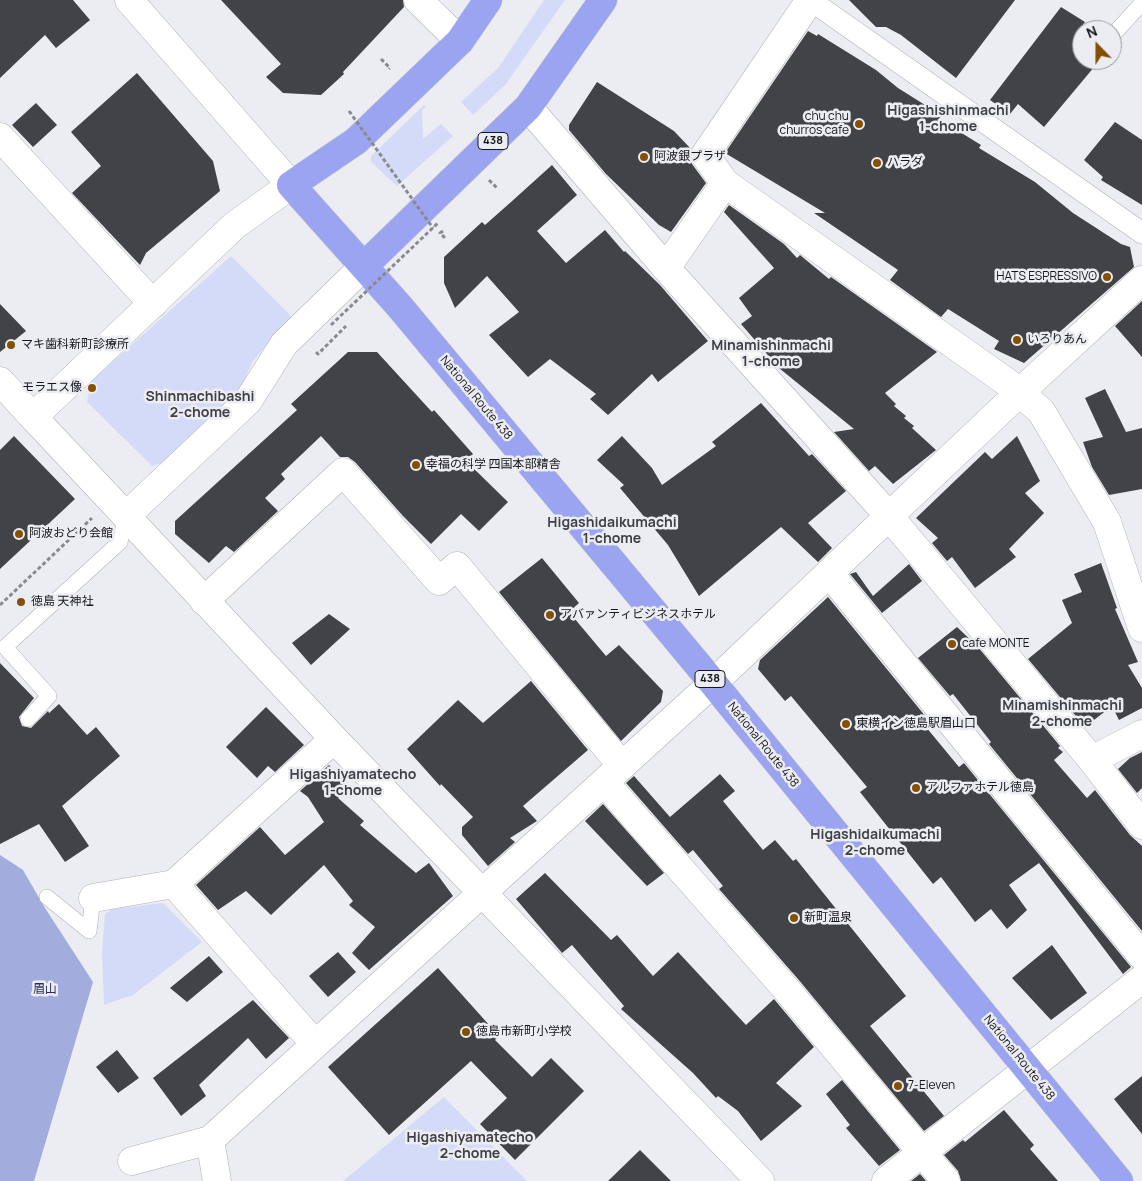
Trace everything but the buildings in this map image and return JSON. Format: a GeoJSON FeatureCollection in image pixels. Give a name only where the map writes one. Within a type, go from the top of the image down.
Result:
{"type":"FeatureCollection","features":[{"type":"Feature","properties":{"kind":"highway"},"geometry":{"type":"LineString","coordinates":[[291,185],[356,142],[460,41],[488,0]]}},
{"type":"Feature","properties":{"kind":"highway","name":"438"},"geometry":{"type":"LineString","coordinates":[[364,266],[528,107],[603,0]]}},
{"type":"Feature","properties":{"kind":"highway","name":"National Route 438"},"geometry":{"type":"LineString","coordinates":[[291,185],[364,266],[713,684],[1120,1181]]}},
{"type":"Feature","properties":{"kind":"street"},"geometry":{"type":"LineString","coordinates":[[33,417],[235,225],[291,185],[129,0]]}},
{"type":"Feature","properties":{"kind":"street"},"geometry":{"type":"LineString","coordinates":[[418,0],[460,41]]}},
{"type":"Feature","properties":{"kind":"street"},"geometry":{"type":"LineString","coordinates":[[1142,233],[816,2],[704,155],[725,182],[1019,392],[1041,411],[1107,522],[1142,628]]}},
{"type":"Feature","properties":{"kind":"street"},"geometry":{"type":"LineString","coordinates":[[528,107],[666,268],[890,516],[1092,760],[1142,825]]}},
{"type":"Feature","properties":{"kind":"street"},"geometry":{"type":"LineString","coordinates":[[0,137],[153,304]]}},
{"type":"Feature","properties":{"kind":"street"},"geometry":{"type":"LineString","coordinates":[[666,268],[725,182]]}},
{"type":"Feature","properties":{"kind":"street"},"geometry":{"type":"LineString","coordinates":[[119,508],[248,401],[284,344],[364,266]]}},
{"type":"Feature","properties":{"kind":"street"},"geometry":{"type":"LineString","coordinates":[[132,1161],[210,1140],[713,684],[1019,392],[1142,280]]}},
{"type":"Feature","properties":{"kind":"street"},"geometry":{"type":"LineString","coordinates":[[0,381],[334,739],[760,1181]]}},
{"type":"Feature","properties":{"kind":"street"},"geometry":{"type":"LineString","coordinates":[[204,601],[343,472],[439,580],[457,566],[613,774],[786,989],[946,1181]]}},
{"type":"Feature","properties":{"kind":"street"},"geometry":{"type":"LineString","coordinates":[[829,573],[1142,956]]}},
{"type":"Feature","properties":{"kind":"street"},"geometry":{"type":"LineString","coordinates":[[1092,760],[1142,734]]}},
{"type":"Feature","properties":{"kind":"street"},"geometry":{"type":"LineString","coordinates":[[93,898],[174,884],[334,739]]}},
{"type":"Feature","properties":{"kind":"street"},"geometry":{"type":"LineString","coordinates":[[174,884],[316,1044]]}},
{"type":"Feature","properties":{"kind":"street"},"geometry":{"type":"LineString","coordinates":[[886,1181],[1142,979]]}},
{"type":"Feature","properties":{"kind":"street"},"geometry":{"type":"LineString","coordinates":[[210,1140],[217,1181]]}},
{"type":"Feature","properties":{"kind":"lane"},"geometry":{"type":"LineString","coordinates":[[1122,25],[1142,3]]}},
{"type":"Feature","properties":{"kind":"lane"},"geometry":{"type":"LineString","coordinates":[[28,719],[49,696],[5,648],[120,542],[119,508]]}},
{"type":"Feature","properties":{"kind":"lane"},"geometry":{"type":"LineString","coordinates":[[47,897],[88,931],[93,898]]}},
{"type":"Feature","properties":{"kind":"path"},"geometry":{"type":"LineString","coordinates":[[381,59],[390,68],[385,73]]}},
{"type":"Feature","properties":{"kind":"path"},"geometry":{"type":"LineString","coordinates":[[348,111],[433,228]]}},
{"type":"Feature","properties":{"kind":"path"},"geometry":{"type":"LineString","coordinates":[[331,325],[439,222]]}},
{"type":"Feature","properties":{"kind":"path"},"geometry":{"type":"LineString","coordinates":[[445,229],[440,233],[446,239]]}},
{"type":"Feature","properties":{"kind":"path"},"geometry":{"type":"LineString","coordinates":[[321,351],[346,326]]}},
{"type":"Feature","properties":{"kind":"path"},"geometry":{"type":"LineString","coordinates":[[0,605],[119,508]]}},
{"type":"Feature","properties":{"kind":"shaded area"},"geometry":{"type":"Polygon","coordinates":[[[544,0],[565,0],[506,84],[473,115],[461,102],[498,68],[544,0]]]}},
{"type":"Feature","properties":{"kind":"shaded area"},"geometry":{"type":"Polygon","coordinates":[[[424,105],[426,107],[422,110],[423,139],[441,124],[453,136],[397,186],[371,162],[371,156],[424,105]]]}},
{"type":"Feature","properties":{"kind":"shaded area"},"geometry":{"type":"Polygon","coordinates":[[[231,256],[291,316],[252,362],[238,395],[170,461],[152,466],[87,402],[91,381],[231,256]]]}},
{"type":"Feature","properties":{"kind":"shaded area"},"geometry":{"type":"Polygon","coordinates":[[[163,903],[202,942],[133,995],[104,1005],[102,952],[105,914],[112,909],[163,903]]]}},
{"type":"Feature","properties":{"kind":"shaded area"},"geometry":{"type":"Polygon","coordinates":[[[444,1097],[527,1181],[343,1181],[444,1097]]]}},
{"type":"Feature","properties":{"kind":"green space","name":"眉山"},"geometry":{"type":"Polygon","coordinates":[[[0,855],[23,870],[93,982],[34,1181],[0,1181],[0,855]]]}},
{"type":"Feature","properties":{"kind":"place","name":"chu chu churros cafe"},"geometry":{"type":"Point","coordinates":[859,124]}},
{"type":"Feature","properties":{"kind":"place","name":"阿波銀プラザ"},"geometry":{"type":"Point","coordinates":[644,157]}},
{"type":"Feature","properties":{"kind":"place","name":"ハラダ"},"geometry":{"type":"Point","coordinates":[877,163]}},
{"type":"Feature","properties":{"kind":"place","name":"HATS ESPRESSIVO"},"geometry":{"type":"Point","coordinates":[1107,277]}},
{"type":"Feature","properties":{"kind":"place","name":"いろりあん"},"geometry":{"type":"Point","coordinates":[1017,340]}},
{"type":"Feature","properties":{"kind":"place","name":"マキ歯科新町診療所"},"geometry":{"type":"Point","coordinates":[11,345]}},
{"type":"Feature","properties":{"kind":"place","name":"モラエス像"},"geometry":{"type":"Point","coordinates":[92,388]}},
{"type":"Feature","properties":{"kind":"place","name":"幸福の科学 四国本部精舎"},"geometry":{"type":"Point","coordinates":[416,465]}},
{"type":"Feature","properties":{"kind":"place","name":"阿波おどり会館"},"geometry":{"type":"Point","coordinates":[19,534]}},
{"type":"Feature","properties":{"kind":"place","name":"徳島 天神社"},"geometry":{"type":"Point","coordinates":[21,602]}},
{"type":"Feature","properties":{"kind":"place","name":"アバァンティビジネスホテル"},"geometry":{"type":"Point","coordinates":[550,615]}},
{"type":"Feature","properties":{"kind":"place","name":"cafe MONTE"},"geometry":{"type":"Point","coordinates":[952,644]}},
{"type":"Feature","properties":{"kind":"place","name":"東横イン徳島駅眉山口"},"geometry":{"type":"Point","coordinates":[846,724]}},
{"type":"Feature","properties":{"kind":"place","name":"アルファホテル徳島"},"geometry":{"type":"Point","coordinates":[916,788]}},
{"type":"Feature","properties":{"kind":"place","name":"新町温泉"},"geometry":{"type":"Point","coordinates":[794,918]}},
{"type":"Feature","properties":{"kind":"place","name":"徳島市新町小学校"},"geometry":{"type":"Point","coordinates":[466,1032]}},
{"type":"Feature","properties":{"kind":"place","name":"7-Eleven"},"geometry":{"type":"Point","coordinates":[898,1086]}},
{"type":"Feature","properties":{"kind":"district","name":"Higashishinmachi 1-chome"},"geometry":{"type":"Point","coordinates":[948,120]}},
{"type":"Feature","properties":{"kind":"district","name":"Minamishinmachi 1-chome"},"geometry":{"type":"Point","coordinates":[771,354]}},
{"type":"Feature","properties":{"kind":"district","name":"Shinmachibashi 2-chome"},"geometry":{"type":"Point","coordinates":[200,406]}},
{"type":"Feature","properties":{"kind":"district","name":"Higashidaikumachi 1-chome"},"geometry":{"type":"Point","coordinates":[612,532]}},
{"type":"Feature","properties":{"kind":"district","name":"Minamishinmachi 2-chome"},"geometry":{"type":"Point","coordinates":[1062,714]}},
{"type":"Feature","properties":{"kind":"district","name":"Higashiyamatecho 1-chome"},"geometry":{"type":"Point","coordinates":[353,784]}},
{"type":"Feature","properties":{"kind":"district","name":"Higashidaikumachi 2-chome"},"geometry":{"type":"Point","coordinates":[875,844]}},
{"type":"Feature","properties":{"kind":"district","name":"Higashiyamatecho 2-chome"},"geometry":{"type":"Point","coordinates":[470,1146]}}]}
